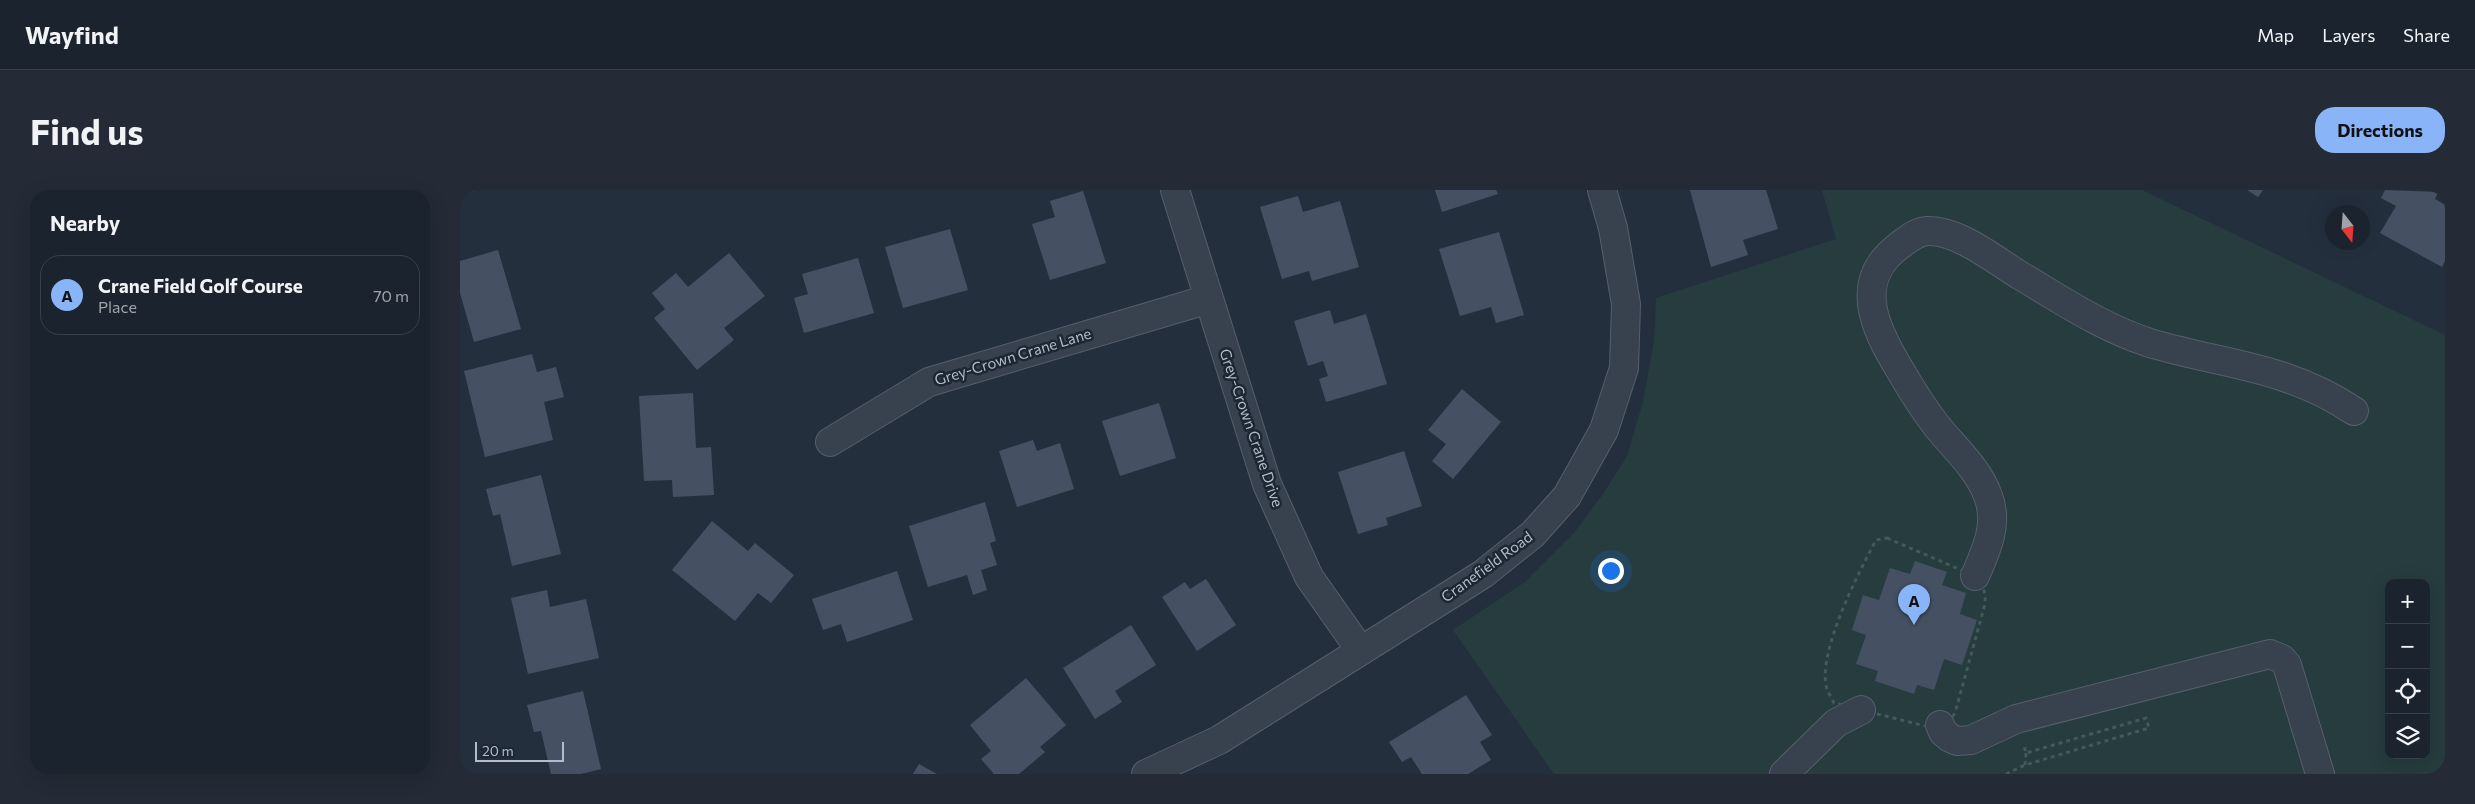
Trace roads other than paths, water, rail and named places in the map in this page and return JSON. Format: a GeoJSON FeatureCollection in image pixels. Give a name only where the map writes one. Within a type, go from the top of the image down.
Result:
{"type":"FeatureCollection","features":[{"type":"Feature","properties":{"kind":"street","name":"Grey-Crown Crane Drive"},"geometry":{"type":"LineString","coordinates":[[1175,190],[1267,484],[1308,577],[1361,651]]}},
{"type":"Feature","properties":{"kind":"street","name":"Cranefield Road"},"geometry":{"type":"LineString","coordinates":[[1146,774],[1219,740],[1483,574],[1533,534],[1567,496],[1604,430],[1624,368],[1626,304],[1613,228],[1602,190]]}},
{"type":"Feature","properties":{"kind":"street"},"geometry":{"type":"LineString","coordinates":[[1974,576],[1988,547],[1992,526],[1988,497],[1971,466],[1935,424],[1913,392],[1881,339],[1872,312],[1875,277],[1882,263],[1895,248],[1912,236],[1925,231],[1952,234],[2074,309],[2127,335],[2292,378],[2320,390],[2354,411]]}},
{"type":"Feature","properties":{"kind":"street","name":"Grey-Crown Crane Lane"},"geometry":{"type":"LineString","coordinates":[[830,442],[929,382],[1209,299]]}},
{"type":"Feature","properties":{"kind":"street"},"geometry":{"type":"LineString","coordinates":[[1940,725],[1943,732],[1950,738],[1957,741],[1971,740],[2016,719],[2270,654],[2282,659],[2287,666],[2320,774]]}},
{"type":"Feature","properties":{"kind":"street"},"geometry":{"type":"LineString","coordinates":[[1784,774],[1836,723],[1861,710]]}},
{"type":"Feature","properties":{"kind":"place","name":"Crane Field Golf Course"},"geometry":{"type":"Point","coordinates":[1914,625]}}]}
